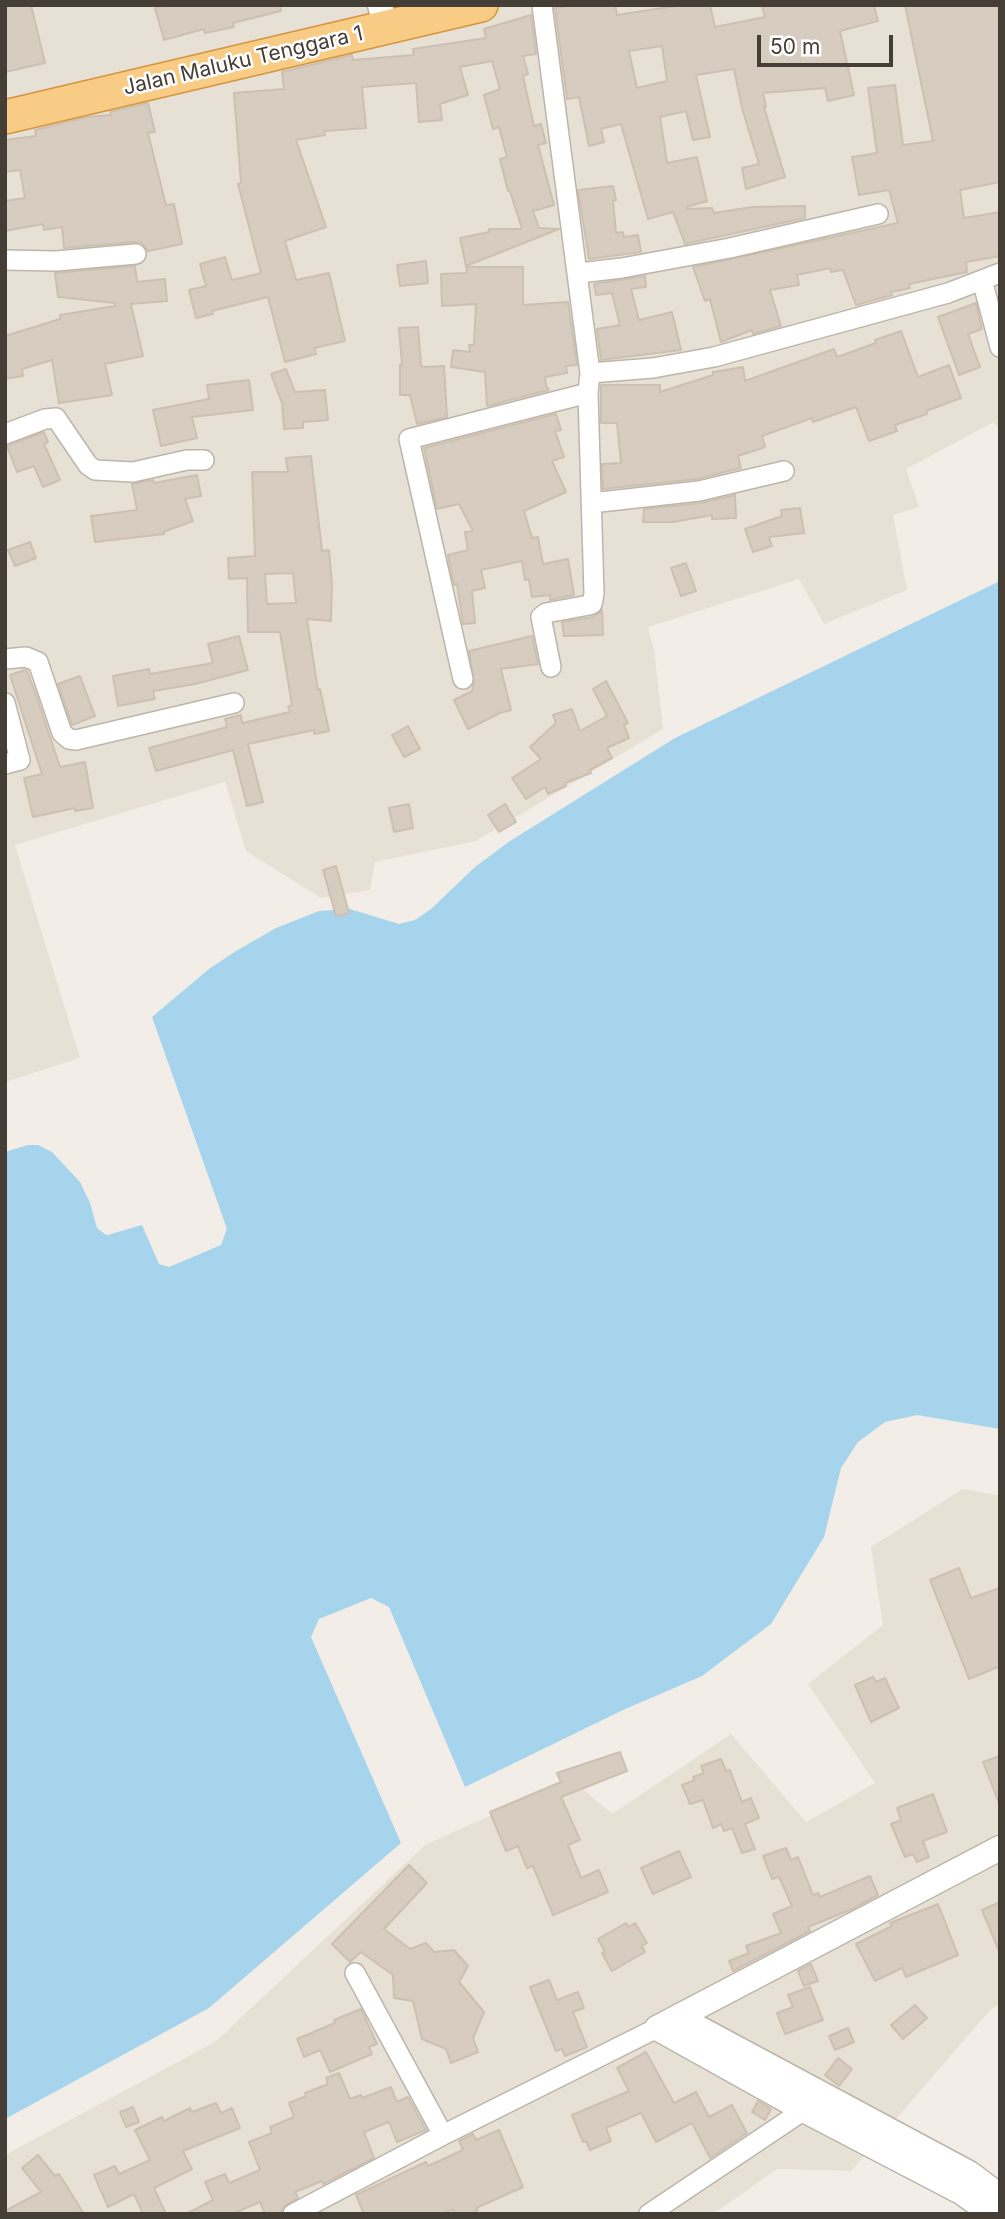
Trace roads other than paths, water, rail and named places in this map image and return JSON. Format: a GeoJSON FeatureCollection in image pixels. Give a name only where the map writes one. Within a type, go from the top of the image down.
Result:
{"type":"FeatureCollection","features":[{"type":"Feature","properties":{"kind":"highway","name":"Jalan Maluku Tenggara 1"},"geometry":{"type":"LineString","coordinates":[[5,97],[389,12],[481,5]]}},
{"type":"Feature","properties":{"kind":"highway","name":"Jalan Maluku Tenggara 1"},"geometry":{"type":"LineString","coordinates":[[5,117],[389,12]]}},
{"type":"Feature","properties":{"kind":"street"},"geometry":{"type":"LineString","coordinates":[[542,5],[590,373],[588,393],[594,600],[585,607],[546,613],[541,617],[551,667]]}},
{"type":"Feature","properties":{"kind":"street"},"geometry":{"type":"LineString","coordinates":[[579,273],[730,248],[878,214]]}},
{"type":"Feature","properties":{"kind":"street"},"geometry":{"type":"LineString","coordinates":[[5,260],[56,261],[136,254]]}},
{"type":"Feature","properties":{"kind":"street"},"geometry":{"type":"LineString","coordinates":[[590,373],[653,368],[714,357],[910,305],[991,277],[1000,347]]}},
{"type":"Feature","properties":{"kind":"street"},"geometry":{"type":"LineString","coordinates":[[463,679],[409,439],[588,393]]}},
{"type":"Feature","properties":{"kind":"street"},"geometry":{"type":"LineString","coordinates":[[5,434],[45,419],[56,418],[88,465],[95,470],[133,472],[187,460],[204,460]]}},
{"type":"Feature","properties":{"kind":"street"},"geometry":{"type":"LineString","coordinates":[[591,503],[699,491],[784,471]]}},
{"type":"Feature","properties":{"kind":"street"},"geometry":{"type":"LineString","coordinates":[[5,659],[26,657],[38,663],[62,733],[69,739],[76,740],[234,703]]}},
{"type":"Feature","properties":{"kind":"street"},"geometry":{"type":"LineString","coordinates":[[5,703],[20,760],[5,764]]}},
{"type":"Feature","properties":{"kind":"street"},"geometry":{"type":"LineString","coordinates":[[293,2214],[443,2134],[668,2022],[1000,1847]]}},
{"type":"Feature","properties":{"kind":"street"},"geometry":{"type":"LineString","coordinates":[[355,1973],[443,2134]]}},
{"type":"Feature","properties":{"kind":"street"},"geometry":{"type":"LineString","coordinates":[[668,2022],[804,2110],[961,2192],[992,2214]]}},
{"type":"Feature","properties":{"kind":"street"},"geometry":{"type":"LineString","coordinates":[[668,2022],[969,2173],[1000,2196]]}},
{"type":"Feature","properties":{"kind":"street"},"geometry":{"type":"LineString","coordinates":[[649,2214],[804,2110]]}},
{"type":"Feature","properties":{"kind":"water"},"geometry":{"type":"Polygon","coordinates":[[[1000,581],[1000,1429],[917,1415],[885,1422],[858,1442],[841,1468],[824,1537],[771,1624],[702,1676],[623,1710],[465,1787],[389,1607],[371,1598],[319,1619],[311,1637],[401,1843],[209,2008],[5,2119],[5,1152],[38,1145],[52,1152],[80,1182],[90,1203],[97,1228],[106,1235],[142,1225],[159,1264],[169,1267],[221,1245],[227,1229],[152,1017],[209,969],[236,951],[276,928],[319,911],[350,909],[399,924],[415,920],[431,909],[475,867],[510,841],[675,738],[1000,581]]]}}]}
